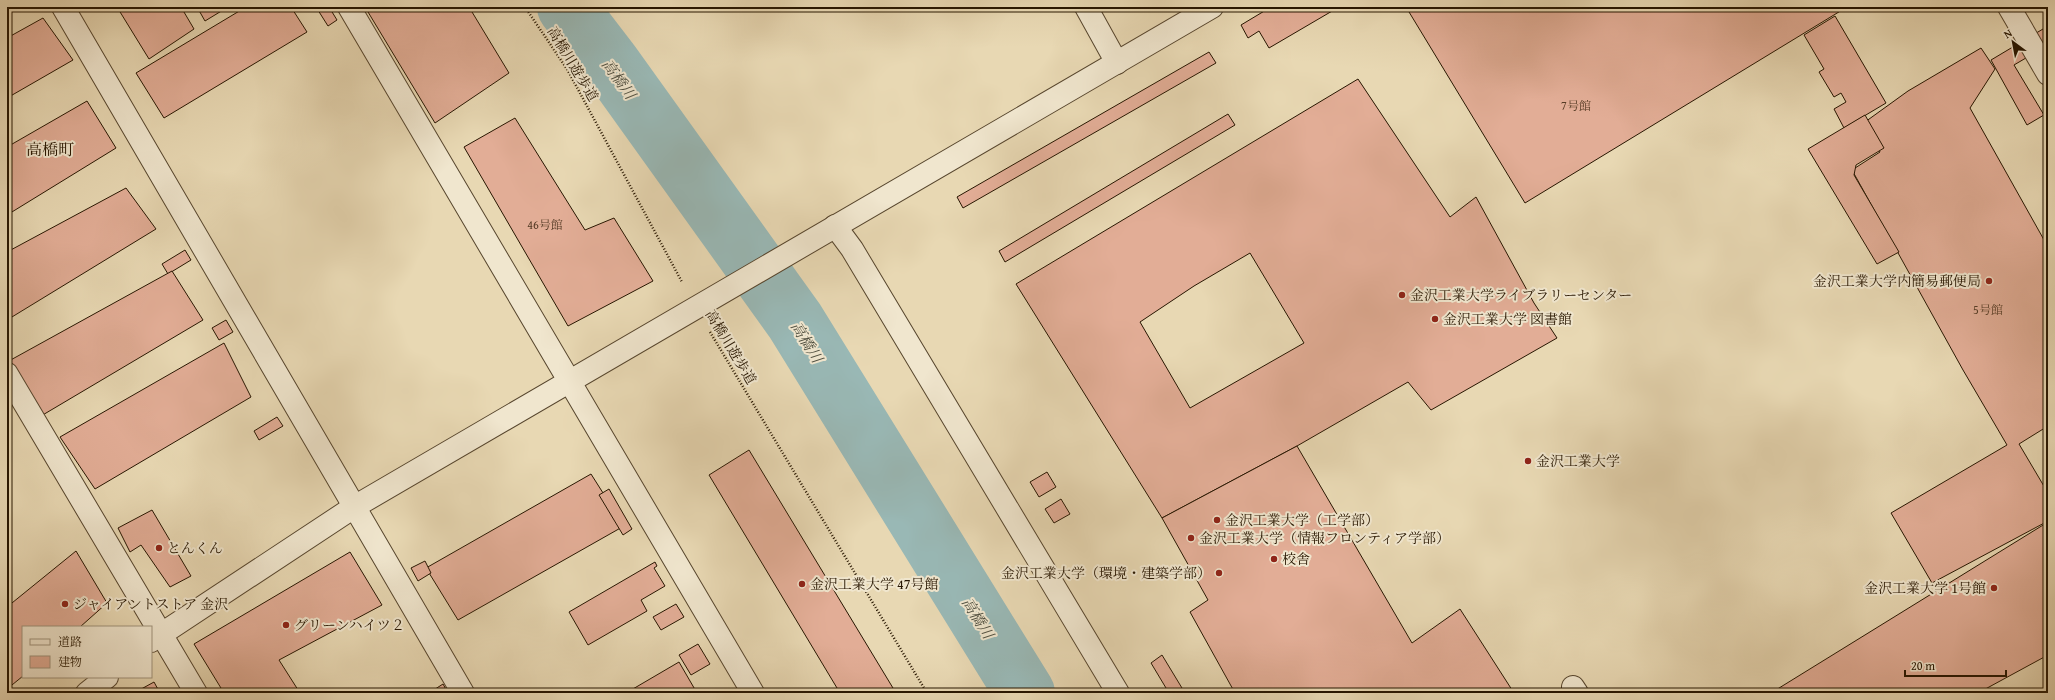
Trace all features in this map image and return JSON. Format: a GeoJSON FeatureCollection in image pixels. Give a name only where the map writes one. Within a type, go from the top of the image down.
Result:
{"type":"FeatureCollection","features":[{"type":"Feature","properties":{"kind":"street"},"geometry":{"type":"LineString","coordinates":[[63,7],[354,508],[464,693]]}},
{"type":"Feature","properties":{"kind":"street"},"geometry":{"type":"LineString","coordinates":[[349,7],[752,693]]}},
{"type":"Feature","properties":{"kind":"street"},"geometry":{"type":"LineString","coordinates":[[1086,7],[1117,63]]}},
{"type":"Feature","properties":{"kind":"street"},"geometry":{"type":"LineString","coordinates":[[196,693],[156,637],[354,508],[1212,7]]}},
{"type":"Feature","properties":{"kind":"street"},"geometry":{"type":"LineString","coordinates":[[2009,7],[2048,74]]}},
{"type":"Feature","properties":{"kind":"street"},"geometry":{"type":"LineString","coordinates":[[835,226],[852,249],[1118,693]]}},
{"type":"Feature","properties":{"kind":"street"},"geometry":{"type":"LineString","coordinates":[[7,374],[150,626]]}},
{"type":"Feature","properties":{"kind":"street"},"geometry":{"type":"LineString","coordinates":[[87,693],[106,678]]}},
{"type":"Feature","properties":{"kind":"path","name":"高橋川遊歩道"},"geometry":{"type":"LineString","coordinates":[[525,7],[567,69],[927,693]]}},
{"type":"Feature","properties":{"kind":"building"},"geometry":{"type":"Polygon","coordinates":[[[7,7],[20,7],[7,15],[7,7]]]}},
{"type":"Feature","properties":{"kind":"building"},"geometry":{"type":"Polygon","coordinates":[[[117,7],[181,7],[194,29],[149,59],[117,7]]]}},
{"type":"Feature","properties":{"kind":"building"},"geometry":{"type":"Polygon","coordinates":[[[197,7],[228,7],[205,21],[197,7]]]}},
{"type":"Feature","properties":{"kind":"building"},"geometry":{"type":"Polygon","coordinates":[[[246,7],[291,7],[307,32],[164,118],[136,73],[246,7]]]}},
{"type":"Feature","properties":{"kind":"building"},"geometry":{"type":"Polygon","coordinates":[[[316,7],[329,7],[337,20],[328,26],[316,7]]]}},
{"type":"Feature","properties":{"kind":"building"},"geometry":{"type":"Polygon","coordinates":[[[365,7],[469,7],[509,73],[435,123],[365,7]]]}},
{"type":"Feature","properties":{"kind":"building"},"geometry":{"type":"Polygon","coordinates":[[[1271,7],[1339,7],[1269,48],[1259,31],[1248,38],[1241,25],[1271,7]]]}},
{"type":"Feature","properties":{"kind":"building"},"geometry":{"type":"Polygon","coordinates":[[[1406,7],[1847,7],[1525,203],[1406,7]]]}},
{"type":"Feature","properties":{"kind":"building"},"geometry":{"type":"Polygon","coordinates":[[[1835,16],[1886,103],[1844,128],[1834,109],[1846,102],[1841,93],[1834,97],[1819,72],[1824,69],[1804,35],[1835,16]]]}},
{"type":"Feature","properties":{"kind":"building"},"geometry":{"type":"Polygon","coordinates":[[[43,18],[73,60],[7,98],[7,38],[43,18]]]}},
{"type":"Feature","properties":{"kind":"building"},"geometry":{"type":"Polygon","coordinates":[[[2048,26],[2048,45],[2014,65],[2044,115],[2027,125],[1991,60],[2048,26]]]}},
{"type":"Feature","properties":{"kind":"building"},"geometry":{"type":"Polygon","coordinates":[[[1981,48],[1995,69],[1970,108],[2048,247],[2048,426],[2019,444],[2048,493],[2048,521],[1932,583],[1891,513],[2007,445],[1963,370],[1852,170],[1880,152],[1865,122],[1908,91],[1981,48]]]}},
{"type":"Feature","properties":{"kind":"building"},"geometry":{"type":"Polygon","coordinates":[[[1209,52],[1216,63],[963,208],[957,197],[1209,52]]]}},
{"type":"Feature","properties":{"kind":"building","name":"金沢工業大学ライブラリーセンター"},"geometry":{"type":"Polygon","coordinates":[[[1358,79],[1450,217],[1476,197],[1534,303],[1557,338],[1431,410],[1408,382],[1297,446],[1162,518],[1016,284],[1358,79]],[[1250,253],[1194,286],[1140,322],[1190,408],[1304,343],[1250,253]]]}},
{"type":"Feature","properties":{"kind":"building"},"geometry":{"type":"Polygon","coordinates":[[[87,101],[116,148],[7,215],[7,147],[87,101]]]}},
{"type":"Feature","properties":{"kind":"building"},"geometry":{"type":"Polygon","coordinates":[[[1228,114],[1235,125],[1005,262],[999,251],[1228,114]]]}},
{"type":"Feature","properties":{"kind":"building"},"geometry":{"type":"Polygon","coordinates":[[[1865,115],[1884,148],[1856,165],[1854,175],[1899,252],[1877,264],[1808,149],[1865,115]]]}},
{"type":"Feature","properties":{"kind":"building"},"geometry":{"type":"Polygon","coordinates":[[[515,118],[585,230],[614,218],[653,281],[568,326],[464,147],[515,118]]]}},
{"type":"Feature","properties":{"kind":"building"},"geometry":{"type":"Polygon","coordinates":[[[126,188],[156,229],[7,320],[7,252],[126,188]]]}},
{"type":"Feature","properties":{"kind":"building"},"geometry":{"type":"Polygon","coordinates":[[[185,250],[191,260],[168,274],[162,264],[185,250]]]}},
{"type":"Feature","properties":{"kind":"building"},"geometry":{"type":"Polygon","coordinates":[[[172,271],[203,320],[41,416],[7,362],[172,271]]]}},
{"type":"Feature","properties":{"kind":"building"},"geometry":{"type":"Polygon","coordinates":[[[226,320],[233,332],[219,340],[212,328],[226,320]]]}},
{"type":"Feature","properties":{"kind":"building"},"geometry":{"type":"Polygon","coordinates":[[[224,343],[251,397],[95,489],[60,437],[224,343]]]}},
{"type":"Feature","properties":{"kind":"building"},"geometry":{"type":"Polygon","coordinates":[[[277,417],[283,426],[259,440],[254,431],[277,417]]]}},
{"type":"Feature","properties":{"kind":"building","name":"校舎"},"geometry":{"type":"Polygon","coordinates":[[[1297,446],[1412,643],[1460,609],[1514,693],[1235,693],[1190,612],[1208,600],[1162,518],[1297,446]]]}},
{"type":"Feature","properties":{"kind":"building","name":"金沢工業大学 47号館"},"geometry":{"type":"Polygon","coordinates":[[[749,450],[896,693],[840,693],[709,475],[749,450]]]}},
{"type":"Feature","properties":{"kind":"building"},"geometry":{"type":"Polygon","coordinates":[[[1047,472],[1056,487],[1039,497],[1030,482],[1047,472]]]}},
{"type":"Feature","properties":{"kind":"building"},"geometry":{"type":"Polygon","coordinates":[[[591,474],[624,526],[458,620],[426,568],[591,474]]]}},
{"type":"Feature","properties":{"kind":"building"},"geometry":{"type":"Polygon","coordinates":[[[609,489],[632,529],[623,535],[599,495],[609,489]]]}},
{"type":"Feature","properties":{"kind":"building"},"geometry":{"type":"Polygon","coordinates":[[[1061,499],[1070,514],[1054,523],[1045,509],[1061,499]]]}},
{"type":"Feature","properties":{"kind":"building","name":"とんくん"},"geometry":{"type":"Polygon","coordinates":[[[152,510],[191,576],[170,587],[141,545],[130,552],[118,528],[152,510]]]}},
{"type":"Feature","properties":{"kind":"building","name":"金沢工業大学 1号館"},"geometry":{"type":"Polygon","coordinates":[[[2048,522],[2048,655],[1978,693],[1771,693],[2048,522]]]}},
{"type":"Feature","properties":{"kind":"building"},"geometry":{"type":"Polygon","coordinates":[[[76,551],[107,603],[81,626],[22,626],[22,677],[7,689],[7,607],[76,551]]]}},
{"type":"Feature","properties":{"kind":"building","name":"グリーンハイツ２"},"geometry":{"type":"Polygon","coordinates":[[[350,552],[382,605],[279,660],[300,693],[224,693],[194,644],[350,552]]]}},
{"type":"Feature","properties":{"kind":"building"},"geometry":{"type":"Polygon","coordinates":[[[425,561],[431,573],[418,581],[411,568],[425,561]]]}},
{"type":"Feature","properties":{"kind":"building"},"geometry":{"type":"Polygon","coordinates":[[[655,562],[657,566],[654,568],[665,586],[641,600],[647,611],[588,645],[569,612],[655,562]]]}},
{"type":"Feature","properties":{"kind":"building"},"geometry":{"type":"Polygon","coordinates":[[[676,604],[684,617],[661,630],[653,617],[676,604]]]}},
{"type":"Feature","properties":{"kind":"building"},"geometry":{"type":"Polygon","coordinates":[[[698,644],[710,664],[691,675],[679,655],[698,644]]]}},
{"type":"Feature","properties":{"kind":"building"},"geometry":{"type":"Polygon","coordinates":[[[1162,655],[1185,693],[1169,693],[1151,663],[1162,655]]]}},
{"type":"Feature","properties":{"kind":"building"},"geometry":{"type":"Polygon","coordinates":[[[679,662],[697,693],[626,693],[679,662]]]}},
{"type":"Feature","properties":{"kind":"building"},"geometry":{"type":"Polygon","coordinates":[[[154,682],[160,693],[134,693],[154,682]]]}},
{"type":"Feature","properties":{"kind":"building"},"geometry":{"type":"Polygon","coordinates":[[[443,684],[448,693],[429,693],[443,684]]]}},
{"type":"Feature","properties":{"kind":"waterway","name":"高橋川"},"geometry":{"type":"LineString","coordinates":[[567,7],[610,63],[795,321],[1025,693]]}},
{"type":"Feature","properties":{"kind":"place","name":"金沢工業大学内簡易郵便局"},"geometry":{"type":"Point","coordinates":[1989,281]}},
{"type":"Feature","properties":{"kind":"place","name":"金沢工業大学ライブラリーセンター"},"geometry":{"type":"Point","coordinates":[1402,295]}},
{"type":"Feature","properties":{"kind":"place","name":"金沢工業大学 図書館"},"geometry":{"type":"Point","coordinates":[1435,319]}},
{"type":"Feature","properties":{"kind":"place","name":"金沢工業大学"},"geometry":{"type":"Point","coordinates":[1528,461]}},
{"type":"Feature","properties":{"kind":"place","name":"金沢工業大学（工学部）"},"geometry":{"type":"Point","coordinates":[1217,520]}},
{"type":"Feature","properties":{"kind":"place","name":"金沢工業大学（情報フロンティア学部）"},"geometry":{"type":"Point","coordinates":[1191,538]}},
{"type":"Feature","properties":{"kind":"place","name":"とんくん"},"geometry":{"type":"Point","coordinates":[159,548]}},
{"type":"Feature","properties":{"kind":"place","name":"校舎"},"geometry":{"type":"Point","coordinates":[1274,559]}},
{"type":"Feature","properties":{"kind":"place","name":"金沢工業大学（環境・建築学部）"},"geometry":{"type":"Point","coordinates":[1219,573]}},
{"type":"Feature","properties":{"kind":"place","name":"金沢工業大学 47号館"},"geometry":{"type":"Point","coordinates":[802,584]}},
{"type":"Feature","properties":{"kind":"place","name":"金沢工業大学 1号館"},"geometry":{"type":"Point","coordinates":[1994,588]}},
{"type":"Feature","properties":{"kind":"place","name":"ジャイアントストア 金沢"},"geometry":{"type":"Point","coordinates":[65,604]}},
{"type":"Feature","properties":{"kind":"place","name":"グリーンハイツ２"},"geometry":{"type":"Point","coordinates":[286,625]}},
{"type":"Feature","properties":{"kind":"district","name":"高橋町"},"geometry":{"type":"Point","coordinates":[50,149]}}]}
